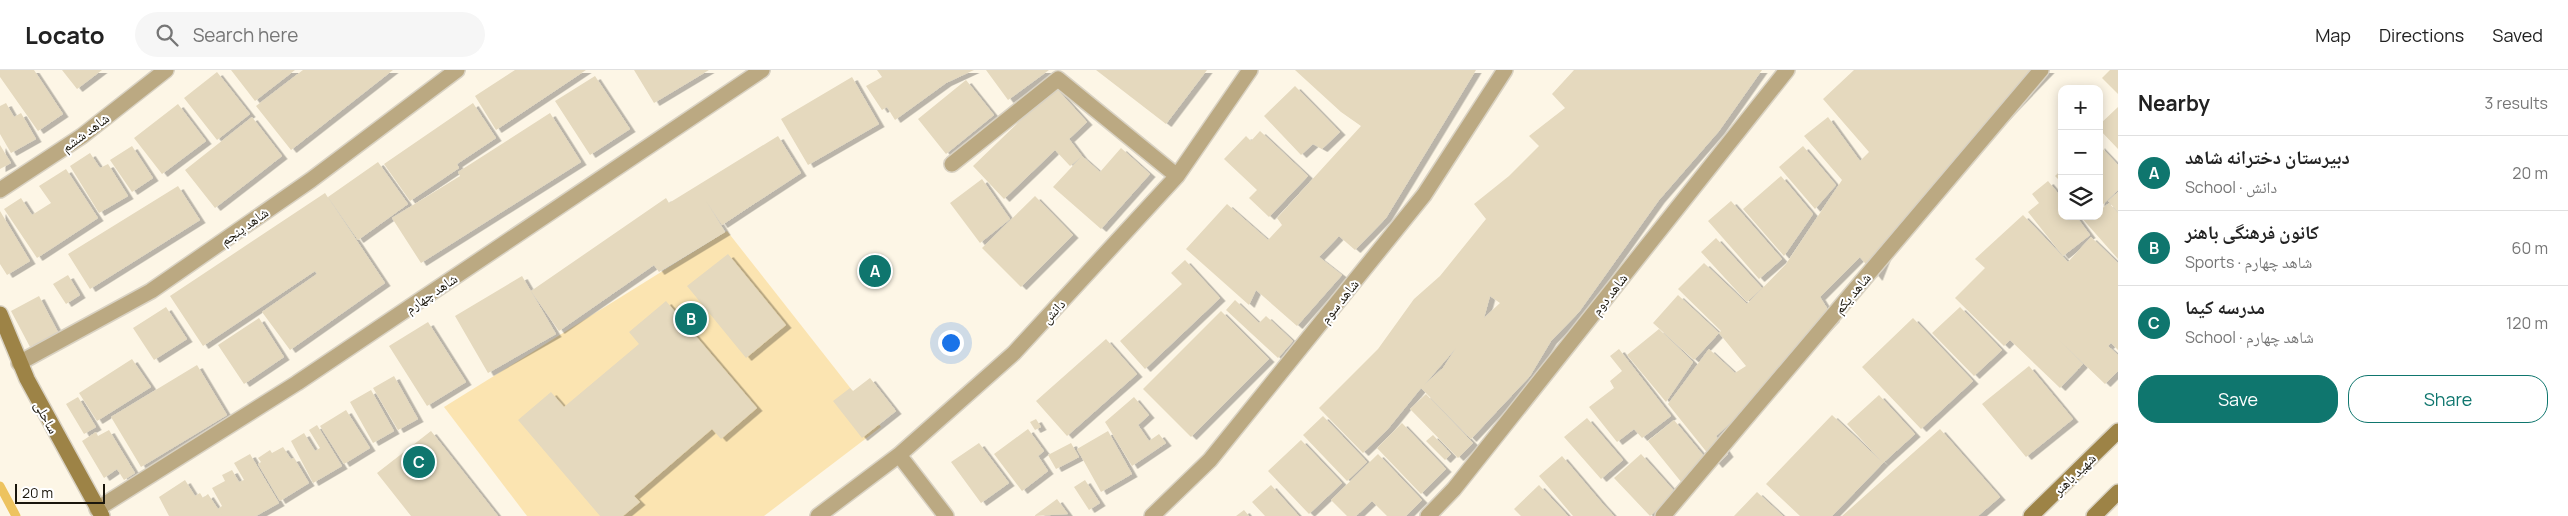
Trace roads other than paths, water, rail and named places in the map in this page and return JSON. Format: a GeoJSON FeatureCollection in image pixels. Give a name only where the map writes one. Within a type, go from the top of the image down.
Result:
{"type":"FeatureCollection","features":[{"type":"Feature","properties":{"kind":"street","name":"شاهد ششم"},"geometry":{"type":"LineString","coordinates":[[0,190],[82,136],[166,70]]}},
{"type":"Feature","properties":{"kind":"street","name":"شاهد پنجم"},"geometry":{"type":"LineString","coordinates":[[19,363],[151,292],[311,180],[457,70]]}},
{"type":"Feature","properties":{"kind":"street","name":"شاهد چهارم"},"geometry":{"type":"LineString","coordinates":[[99,512],[297,383],[762,70]]}},
{"type":"Feature","properties":{"kind":"street","name":"دانش"},"geometry":{"type":"LineString","coordinates":[[818,516],[899,455],[1014,353],[1177,176],[1250,70]]}},
{"type":"Feature","properties":{"kind":"street","name":"شاهد سوم"},"geometry":{"type":"LineString","coordinates":[[1152,516],[1210,460],[1424,195],[1505,70]]}},
{"type":"Feature","properties":{"kind":"street","name":"شاهد دوم"},"geometry":{"type":"LineString","coordinates":[[1428,516],[1454,490],[1787,70]]}},
{"type":"Feature","properties":{"kind":"street","name":"شاهد یکم"},"geometry":{"type":"LineString","coordinates":[[1663,516],[2041,70]]}},
{"type":"Feature","properties":{"kind":"street"},"geometry":{"type":"LineString","coordinates":[[952,164],[1058,79],[1177,176]]}},
{"type":"Feature","properties":{"kind":"street","name":"ساحلی"},"geometry":{"type":"LineString","coordinates":[[0,314],[19,363],[99,512]]}},
{"type":"Feature","properties":{"kind":"street","name":"شهید باهنر"},"geometry":{"type":"LineString","coordinates":[[2031,516],[2118,431]]}},
{"type":"Feature","properties":{"kind":"street"},"geometry":{"type":"LineString","coordinates":[[899,455],[946,516]]}},
{"type":"Feature","properties":{"kind":"street"},"geometry":{"type":"LineString","coordinates":[[2094,516],[2118,492]]}},
{"type":"Feature","properties":{"kind":"waterway"},"geometry":{"type":"LineString","coordinates":[[0,486],[16,516]]}},
{"type":"Feature","properties":{"kind":"place","name":"دبیرستان دخترانه شاهد"},"geometry":{"type":"Point","coordinates":[875,271]}},
{"type":"Feature","properties":{"kind":"place","name":"کانون فرهنگی باهنر"},"geometry":{"type":"Point","coordinates":[691,319]}},
{"type":"Feature","properties":{"kind":"place","name":"مدرسه کیما"},"geometry":{"type":"Point","coordinates":[419,462]}}]}
